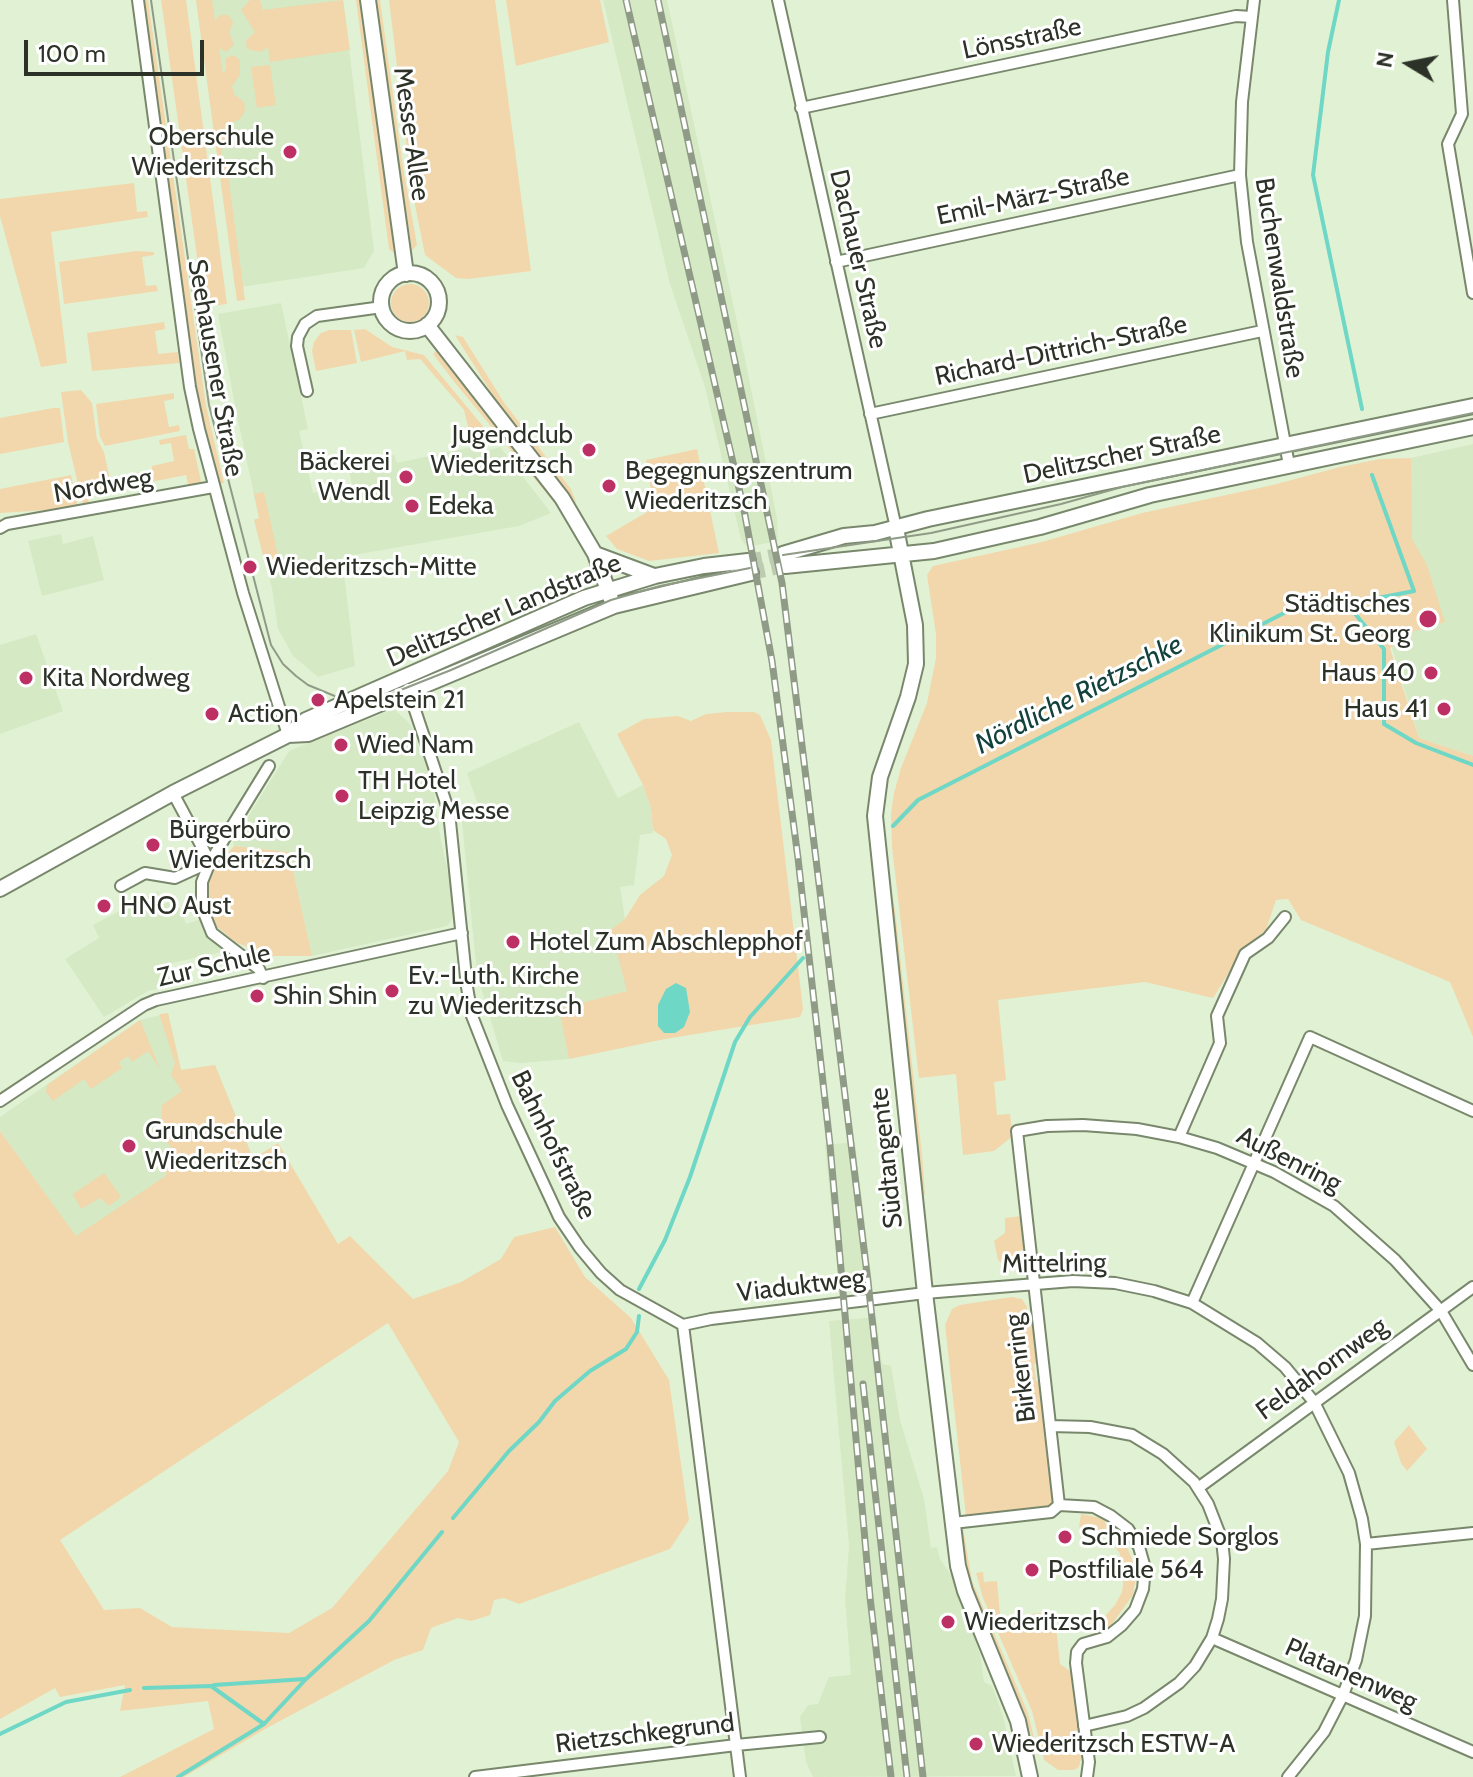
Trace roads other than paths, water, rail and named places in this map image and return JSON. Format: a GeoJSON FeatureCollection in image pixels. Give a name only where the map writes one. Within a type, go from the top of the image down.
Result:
{"type":"FeatureCollection","features":[{"type":"Feature","properties":{"kind":"main road","name":"Messe-Allee"},"geometry":{"type":"LineString","coordinates":[[368,0],[406,274]]}},
{"type":"Feature","properties":{"kind":"main road"},"geometry":{"type":"LineString","coordinates":[[406,274],[425,278],[437,293],[436,314],[427,325],[414,331],[399,329],[388,321],[381,300],[387,285],[406,274]]}},
{"type":"Feature","properties":{"kind":"main road"},"geometry":{"type":"LineString","coordinates":[[427,325],[562,498],[595,554],[614,606]]}},
{"type":"Feature","properties":{"kind":"main road","name":"Delitzscher Straße"},"geometry":{"type":"LineString","coordinates":[[1473,406],[896,528],[844,536],[784,560],[934,551],[1040,527],[1150,495],[1473,427]]}},
{"type":"Feature","properties":{"kind":"main road","name":"Südtangente"},"geometry":{"type":"LineString","coordinates":[[896,528],[915,625],[916,664],[880,777],[876,803],[877,834],[925,1293],[958,1566],[963,1586],[1018,1721],[1030,1777]]}},
{"type":"Feature","properties":{"kind":"main road"},"geometry":{"type":"LineString","coordinates":[[595,554],[655,576]]}},
{"type":"Feature","properties":{"kind":"main road","name":"Delitzscher Landstraße"},"geometry":{"type":"LineString","coordinates":[[0,889],[173,793],[288,735],[306,720],[608,590],[704,566],[750,567],[614,606],[308,734],[288,735]]}},
{"type":"Feature","properties":{"kind":"street","name":"Seehausener Straße"},"geometry":{"type":"LineString","coordinates":[[138,0],[190,387],[213,487],[288,735]]}},
{"type":"Feature","properties":{"kind":"street","name":"Dachauer Straße"},"geometry":{"type":"LineString","coordinates":[[778,0],[896,528]]}},
{"type":"Feature","properties":{"kind":"street","name":"Buchenwaldstraße"},"geometry":{"type":"LineString","coordinates":[[1254,0],[1242,102],[1240,175],[1247,242],[1262,331],[1289,465]]}},
{"type":"Feature","properties":{"kind":"street"},"geometry":{"type":"LineString","coordinates":[[1453,0],[1462,114],[1448,144],[1473,293]]}},
{"type":"Feature","properties":{"kind":"street","name":"Lönsstraße"},"geometry":{"type":"LineString","coordinates":[[801,108],[1236,16],[1252,17]]}},
{"type":"Feature","properties":{"kind":"street","name":"Emil-März-Straße"},"geometry":{"type":"LineString","coordinates":[[836,262],[1240,175]]}},
{"type":"Feature","properties":{"kind":"street"},"geometry":{"type":"LineString","coordinates":[[307,391],[297,346],[305,324],[317,316],[382,307]]}},
{"type":"Feature","properties":{"kind":"street","name":"Richard-Dittrich-Straße"},"geometry":{"type":"LineString","coordinates":[[870,414],[1262,331]]}},
{"type":"Feature","properties":{"kind":"street","name":"Nordweg"},"geometry":{"type":"LineString","coordinates":[[0,528],[7,524],[118,507],[213,487]]}},
{"type":"Feature","properties":{"kind":"street","name":"Bahnhofstraße"},"geometry":{"type":"LineString","coordinates":[[404,679],[449,812],[467,987],[476,1027],[507,1105],[559,1217],[601,1273],[620,1290],[683,1325]]}},
{"type":"Feature","properties":{"kind":"street"},"geometry":{"type":"LineString","coordinates":[[263,978],[259,969],[212,933],[204,913],[202,882],[210,862],[269,766]]}},
{"type":"Feature","properties":{"kind":"street"},"geometry":{"type":"LineString","coordinates":[[173,793],[210,862]]}},
{"type":"Feature","properties":{"kind":"street"},"geometry":{"type":"LineString","coordinates":[[121,886],[145,873],[175,878],[210,862]]}},
{"type":"Feature","properties":{"kind":"street"},"geometry":{"type":"LineString","coordinates":[[1179,1137],[1220,1043],[1217,1016],[1245,954],[1268,938],[1285,917]]}},
{"type":"Feature","properties":{"kind":"street","name":"Zur Schule"},"geometry":{"type":"LineString","coordinates":[[0,1101],[156,1000],[462,933]]}},
{"type":"Feature","properties":{"kind":"street"},"geometry":{"type":"LineString","coordinates":[[1192,1303],[1310,1037],[1473,1111]]}},
{"type":"Feature","properties":{"kind":"street","name":"Außenring"},"geometry":{"type":"LineString","coordinates":[[1017,1131],[1083,1125],[1137,1129],[1179,1137],[1217,1148],[1313,1192],[1356,1223],[1395,1260],[1441,1311],[1473,1365]]}},
{"type":"Feature","properties":{"kind":"street","name":"Birkenring"},"geometry":{"type":"LineString","coordinates":[[1017,1131],[1059,1505]]}},
{"type":"Feature","properties":{"kind":"street","name":"Mittelring"},"geometry":{"type":"LineString","coordinates":[[925,1293],[1073,1281],[1115,1283],[1154,1291],[1192,1303],[1257,1343],[1285,1367],[1314,1402],[1349,1473],[1362,1519],[1366,1544],[1365,1622],[1343,1695],[1324,1732],[1288,1777]]}},
{"type":"Feature","properties":{"kind":"street","name":"Feldahornweg"},"geometry":{"type":"LineString","coordinates":[[1198,1488],[1473,1287]]}},
{"type":"Feature","properties":{"kind":"street","name":"Viaduktweg"},"geometry":{"type":"LineString","coordinates":[[683,1325],[925,1293]]}},
{"type":"Feature","properties":{"kind":"street"},"geometry":{"type":"LineString","coordinates":[[683,1325],[740,1777]]}},
{"type":"Feature","properties":{"kind":"street"},"geometry":{"type":"LineString","coordinates":[[1050,1426],[1090,1427],[1132,1435],[1163,1454],[1198,1488],[1215,1522],[1224,1559],[1222,1599],[1212,1638],[1195,1666],[1161,1698],[1127,1716],[1084,1726]]}},
{"type":"Feature","properties":{"kind":"street"},"geometry":{"type":"LineString","coordinates":[[953,1523],[1051,1512],[1059,1505],[1094,1507],[1128,1529],[1139,1547],[1145,1568],[1143,1589],[1135,1610],[1107,1637],[1083,1644],[1077,1652],[1089,1762],[1087,1777]]}},
{"type":"Feature","properties":{"kind":"street"},"geometry":{"type":"LineString","coordinates":[[1366,1544],[1473,1533]]}},
{"type":"Feature","properties":{"kind":"street","name":"Platanenweg"},"geometry":{"type":"LineString","coordinates":[[1212,1638],[1473,1752]]}},
{"type":"Feature","properties":{"kind":"street","name":"Rietzschkegrund"},"geometry":{"type":"LineString","coordinates":[[475,1777],[820,1737]]}},
{"type":"Feature","properties":{"kind":"water"},"geometry":{"type":"Polygon","coordinates":[[[676,983],[686,988],[690,1012],[684,1027],[675,1033],[664,1033],[658,1026],[658,1005],[666,989],[676,983]]]}},
{"type":"Feature","properties":{"kind":"waterway"},"geometry":{"type":"LineString","coordinates":[[1339,0],[1328,52],[1313,175],[1362,409]]}},
{"type":"Feature","properties":{"kind":"waterway","name":"Nördliche Rietzschke"},"geometry":{"type":"LineString","coordinates":[[893,826],[918,800],[1288,611],[1414,591],[1372,475]]}},
{"type":"Feature","properties":{"kind":"waterway","name":"Nördliche Rietzschke"},"geometry":{"type":"LineString","coordinates":[[1347,604],[1384,649],[1384,724],[1416,743],[1473,765]]}},
{"type":"Feature","properties":{"kind":"waterway","name":"Nördliche Rietzschke"},"geometry":{"type":"LineString","coordinates":[[639,1289],[665,1240],[690,1177],[735,1042],[750,1017],[803,958]]}},
{"type":"Feature","properties":{"kind":"waterway","name":"Nördliche Rietzschke"},"geometry":{"type":"LineString","coordinates":[[453,1518],[555,1401],[590,1371],[626,1349],[637,1332],[639,1316]]}},
{"type":"Feature","properties":{"kind":"waterway","name":"Nördliche Rietzschke"},"geometry":{"type":"LineString","coordinates":[[178,1777],[264,1724],[306,1679],[369,1621],[442,1532]]}},
{"type":"Feature","properties":{"kind":"waterway","name":"Nördliche Rietzschke"},"geometry":{"type":"LineString","coordinates":[[214,1685],[305,1679]]}},
{"type":"Feature","properties":{"kind":"waterway","name":"Nördliche Rietzschke"},"geometry":{"type":"LineString","coordinates":[[144,1688],[211,1686],[264,1724]]}},
{"type":"Feature","properties":{"kind":"waterway","name":"Nördliche Rietzschke"},"geometry":{"type":"LineString","coordinates":[[0,1734],[66,1702],[130,1690]]}},
{"type":"Feature","properties":{"kind":"tunnel"},"geometry":{"type":"LineString","coordinates":[[748,561],[783,554]]}},
{"type":"Feature","properties":{"kind":"tunnel"},"geometry":{"type":"LineString","coordinates":[[751,573],[785,566]]}},
{"type":"Feature","properties":{"kind":"tram line"},"geometry":{"type":"LineString","coordinates":[[151,0],[209,405],[271,645],[283,664],[308,685],[342,699],[383,697],[611,600],[660,586],[750,568]]}},
{"type":"Feature","properties":{"kind":"tram line"},"geometry":{"type":"LineString","coordinates":[[783,555],[931,533],[1122,487],[1473,413]]}},
{"type":"Feature","properties":{"kind":"railway"},"geometry":{"type":"LineString","coordinates":[[626,0],[744,510],[772,661],[830,1145],[870,1597],[891,1777]]}},
{"type":"Feature","properties":{"kind":"railway"},"geometry":{"type":"LineString","coordinates":[[658,0],[782,583],[868,1282],[923,1777]]}},
{"type":"Feature","properties":{"kind":"railway"},"geometry":{"type":"LineString","coordinates":[[863,1384],[907,1777]]}},
{"type":"Feature","properties":{"kind":"place","name":"Oberschule Wiederitzsch"},"geometry":{"type":"Point","coordinates":[290,152]}},
{"type":"Feature","properties":{"kind":"place","name":"Jugendclub Wiederitzsch"},"geometry":{"type":"Point","coordinates":[589,450]}},
{"type":"Feature","properties":{"kind":"place","name":"Bäckerei Wendl"},"geometry":{"type":"Point","coordinates":[406,477]}},
{"type":"Feature","properties":{"kind":"place","name":"Begegnungszentrum Wiederitzsch"},"geometry":{"type":"Point","coordinates":[609,486]}},
{"type":"Feature","properties":{"kind":"place","name":"Edeka"},"geometry":{"type":"Point","coordinates":[412,506]}},
{"type":"Feature","properties":{"kind":"place","name":"Wiederitzsch-Mitte"},"geometry":{"type":"Point","coordinates":[250,567]}},
{"type":"Feature","properties":{"kind":"place","name":"Städtisches Klinikum St. Georg"},"geometry":{"type":"Point","coordinates":[1428,619]}},
{"type":"Feature","properties":{"kind":"place","name":"Haus 40"},"geometry":{"type":"Point","coordinates":[1431,673]}},
{"type":"Feature","properties":{"kind":"place","name":"Kita Nordweg"},"geometry":{"type":"Point","coordinates":[26,678]}},
{"type":"Feature","properties":{"kind":"place","name":"Apelstein 21"},"geometry":{"type":"Point","coordinates":[318,700]}},
{"type":"Feature","properties":{"kind":"place","name":"Haus 41"},"geometry":{"type":"Point","coordinates":[1444,709]}},
{"type":"Feature","properties":{"kind":"place","name":"Action"},"geometry":{"type":"Point","coordinates":[212,714]}},
{"type":"Feature","properties":{"kind":"place","name":"Wied Nam"},"geometry":{"type":"Point","coordinates":[341,745]}},
{"type":"Feature","properties":{"kind":"place","name":"TH Hotel Leipzig Messe"},"geometry":{"type":"Point","coordinates":[342,796]}},
{"type":"Feature","properties":{"kind":"place","name":"Bürgerbüro Wiederitzsch"},"geometry":{"type":"Point","coordinates":[153,845]}},
{"type":"Feature","properties":{"kind":"place","name":"HNO Aust"},"geometry":{"type":"Point","coordinates":[104,906]}},
{"type":"Feature","properties":{"kind":"place","name":"Hotel Zum Abschlepphof"},"geometry":{"type":"Point","coordinates":[513,942]}},
{"type":"Feature","properties":{"kind":"place","name":"Ev.-Luth. Kirche zu Wiederitzsch"},"geometry":{"type":"Point","coordinates":[392,991]}},
{"type":"Feature","properties":{"kind":"place","name":"Shin Shin"},"geometry":{"type":"Point","coordinates":[257,996]}},
{"type":"Feature","properties":{"kind":"place","name":"Grundschule Wiederitzsch"},"geometry":{"type":"Point","coordinates":[129,1146]}},
{"type":"Feature","properties":{"kind":"place","name":"Schmiede Sorglos"},"geometry":{"type":"Point","coordinates":[1065,1537]}},
{"type":"Feature","properties":{"kind":"place","name":"Postfiliale 564"},"geometry":{"type":"Point","coordinates":[1032,1570]}},
{"type":"Feature","properties":{"kind":"place","name":"Wiederitzsch"},"geometry":{"type":"Point","coordinates":[948,1622]}},
{"type":"Feature","properties":{"kind":"place","name":"Wiederitzsch ESTW-A"},"geometry":{"type":"Point","coordinates":[976,1744]}}]}
